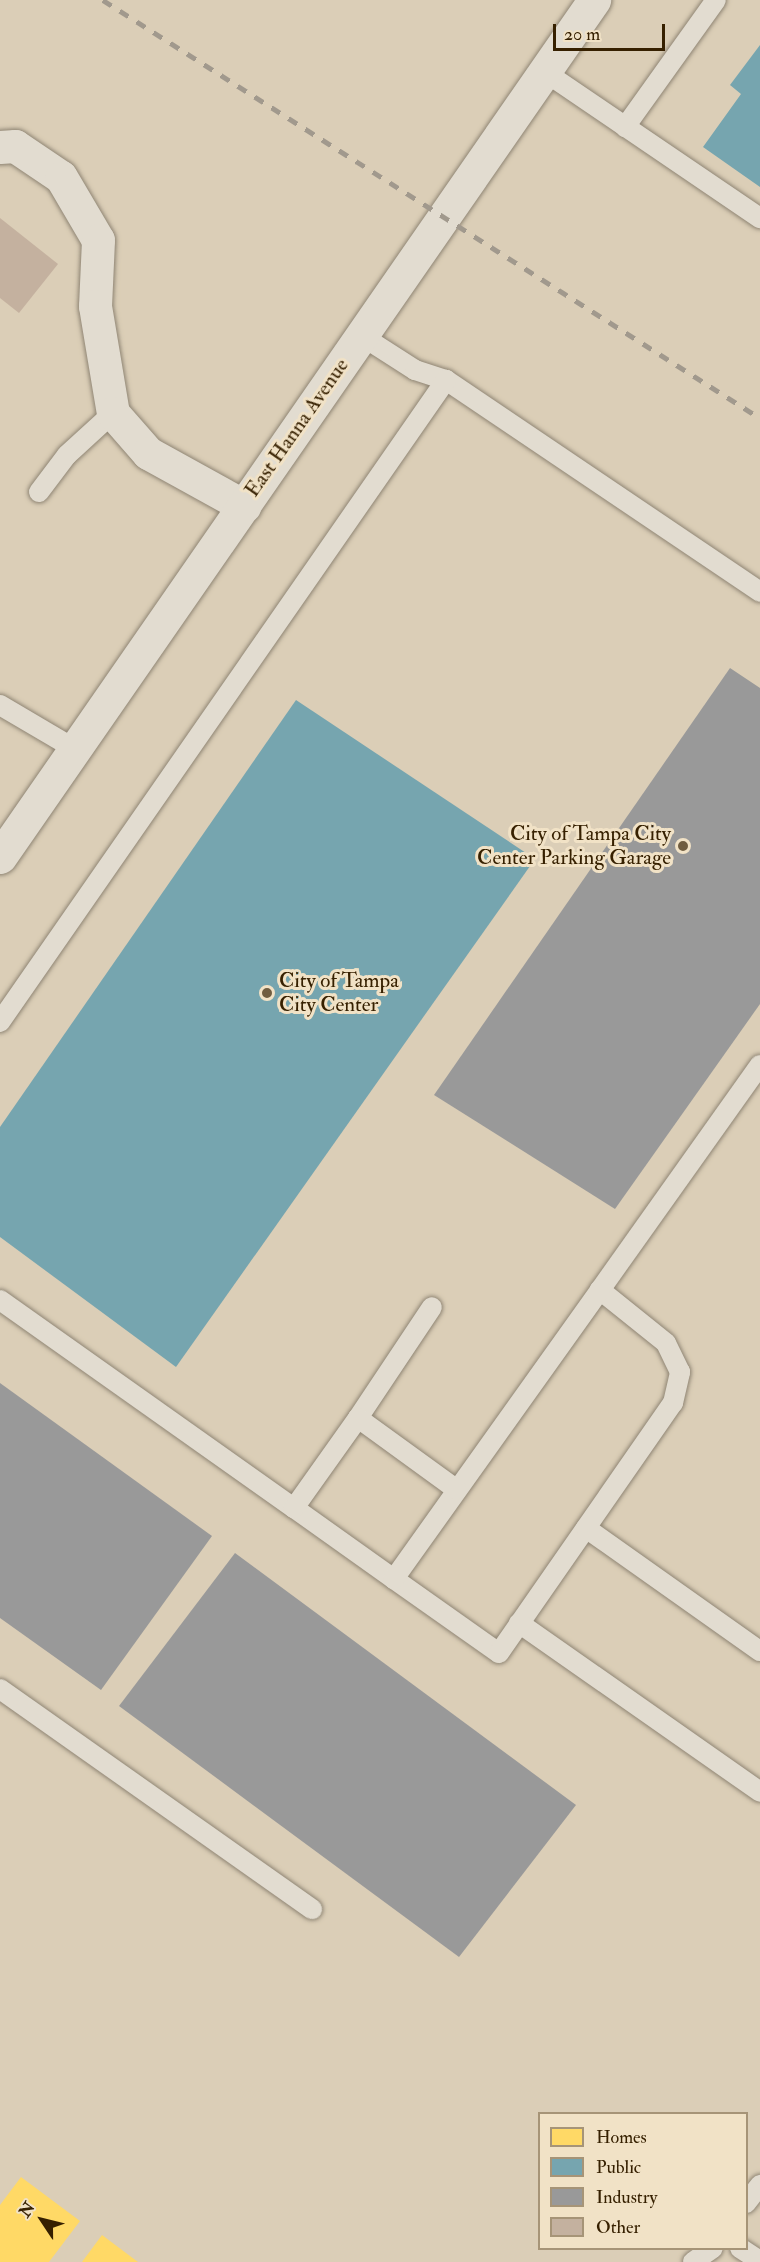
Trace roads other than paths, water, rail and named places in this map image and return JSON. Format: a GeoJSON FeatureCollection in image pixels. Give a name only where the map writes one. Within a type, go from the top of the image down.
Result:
{"type":"FeatureCollection","features":[{"type":"Feature","properties":{"kind":"street","name":"East Hanna Avenue"},"geometry":{"type":"LineString","coordinates":[[0,857],[545,72],[583,4]]}},
{"type":"Feature","properties":{"kind":"street"},"geometry":{"type":"LineString","coordinates":[[0,147],[15,146],[61,177],[98,240],[95,306],[113,413],[148,453],[244,506]]}},
{"type":"Feature","properties":{"kind":"lane"},"geometry":{"type":"LineString","coordinates":[[626,127],[716,0]]}},
{"type":"Feature","properties":{"kind":"lane"},"geometry":{"type":"LineString","coordinates":[[545,72],[760,218]]}},
{"type":"Feature","properties":{"kind":"lane"},"geometry":{"type":"LineString","coordinates":[[362,336],[415,370],[446,380],[760,592]]}},
{"type":"Feature","properties":{"kind":"lane"},"geometry":{"type":"LineString","coordinates":[[0,1022],[446,380]]}},
{"type":"Feature","properties":{"kind":"lane"},"geometry":{"type":"LineString","coordinates":[[39,492],[67,455],[113,413]]}},
{"type":"Feature","properties":{"kind":"lane"},"geometry":{"type":"LineString","coordinates":[[0,705],[75,749]]}},
{"type":"Feature","properties":{"kind":"lane"},"geometry":{"type":"LineString","coordinates":[[394,1579],[760,1065]]}},
{"type":"Feature","properties":{"kind":"lane"},"geometry":{"type":"LineString","coordinates":[[0,1300],[499,1653],[673,1403],[680,1372],[666,1343],[600,1290]]}},
{"type":"Feature","properties":{"kind":"lane"},"geometry":{"type":"LineString","coordinates":[[294,1508],[358,1418],[432,1307]]}},
{"type":"Feature","properties":{"kind":"lane"},"geometry":{"type":"LineString","coordinates":[[358,1418],[458,1490]]}},
{"type":"Feature","properties":{"kind":"lane"},"geometry":{"type":"LineString","coordinates":[[586,1528],[760,1651]]}},
{"type":"Feature","properties":{"kind":"lane"},"geometry":{"type":"LineString","coordinates":[[519,1623],[760,1792]]}},
{"type":"Feature","properties":{"kind":"lane"},"geometry":{"type":"LineString","coordinates":[[0,1689],[312,1909]]}},
{"type":"Feature","properties":{"kind":"lane"},"geometry":{"type":"LineString","coordinates":[[748,2202],[760,2185]]}},
{"type":"Feature","properties":{"kind":"lane"},"geometry":{"type":"LineString","coordinates":[[693,2262],[704,2260],[711,2250]]}},
{"type":"Feature","properties":{"kind":"lane"},"geometry":{"type":"LineString","coordinates":[[744,2250],[760,2261]]}},
{"type":"Feature","properties":{"kind":"railway"},"geometry":{"type":"LineString","coordinates":[[103,0],[760,418]]}},
{"type":"Feature","properties":{"kind":"place","name":"City of Tampa City Center Parking Garage"},"geometry":{"type":"Point","coordinates":[683,846]}},
{"type":"Feature","properties":{"kind":"place","name":"City of Tampa City Center"},"geometry":{"type":"Point","coordinates":[267,993]}}]}
